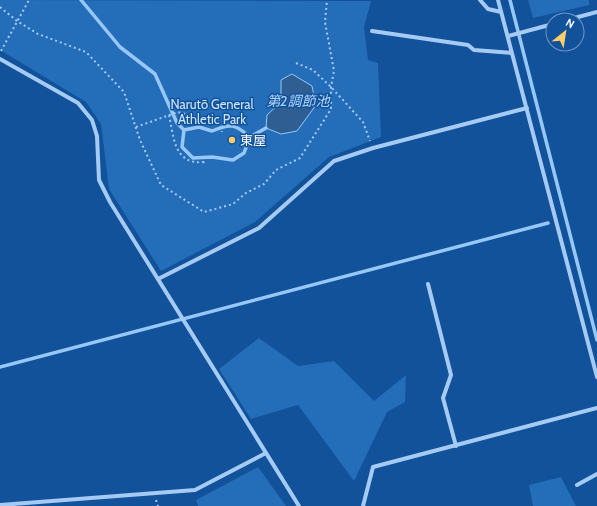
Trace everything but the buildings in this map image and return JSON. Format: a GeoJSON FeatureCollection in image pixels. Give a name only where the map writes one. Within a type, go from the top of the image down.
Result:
{"type":"FeatureCollection","features":[{"type":"Feature","properties":{"kind":"street"},"geometry":{"type":"LineString","coordinates":[[480,0],[488,9],[501,12]]}},
{"type":"Feature","properties":{"kind":"street"},"geometry":{"type":"LineString","coordinates":[[498,0],[597,377]]}},
{"type":"Feature","properties":{"kind":"street"},"geometry":{"type":"LineString","coordinates":[[585,15],[597,12]]}},
{"type":"Feature","properties":{"kind":"street"},"geometry":{"type":"LineString","coordinates":[[508,36],[545,26]]}},
{"type":"Feature","properties":{"kind":"street"},"geometry":{"type":"LineString","coordinates":[[372,31],[468,45],[474,50],[512,53]]}},
{"type":"Feature","properties":{"kind":"street"},"geometry":{"type":"LineString","coordinates":[[0,59],[78,103],[92,120],[97,136],[100,180],[110,202],[299,506]]}},
{"type":"Feature","properties":{"kind":"street"},"geometry":{"type":"LineString","coordinates":[[158,279],[258,228],[334,161],[373,148],[527,108]]}},
{"type":"Feature","properties":{"kind":"street"},"geometry":{"type":"LineString","coordinates":[[428,284],[451,376],[443,398],[456,446]]}},
{"type":"Feature","properties":{"kind":"street"},"geometry":{"type":"LineString","coordinates":[[363,506],[373,467],[597,408]]}},
{"type":"Feature","properties":{"kind":"street"},"geometry":{"type":"LineString","coordinates":[[0,505],[195,490],[266,453]]}},
{"type":"Feature","properties":{"kind":"street"},"geometry":{"type":"LineString","coordinates":[[577,484],[597,474]]}},
{"type":"Feature","properties":{"kind":"path"},"geometry":{"type":"LineString","coordinates":[[0,52],[29,0]]}},
{"type":"Feature","properties":{"kind":"path"},"geometry":{"type":"LineString","coordinates":[[0,7],[17,21],[38,34],[86,52],[124,92],[140,140],[161,185],[204,212],[233,204],[246,193],[264,184],[276,170],[300,158],[331,109],[331,87],[334,71],[325,22],[327,0]]}},
{"type":"Feature","properties":{"kind":"path"},"geometry":{"type":"LineString","coordinates":[[296,62],[313,70],[363,122],[373,148]]}},
{"type":"Feature","properties":{"kind":"path"},"geometry":{"type":"LineString","coordinates":[[136,127],[178,112],[219,124],[222,132]]}},
{"type":"Feature","properties":{"kind":"path"},"geometry":{"type":"LineString","coordinates":[[169,115],[177,149],[184,159],[194,163],[204,162],[203,154]]}},
{"type":"Feature","properties":{"kind":"green space","name":"Narutō General Athletic Park"},"geometry":{"type":"Polygon","coordinates":[[[0,0],[371,1],[364,27],[368,60],[378,63],[381,137],[329,157],[255,222],[161,271],[109,189],[101,124],[86,102],[0,50],[0,0]]]}},
{"type":"Feature","properties":{"kind":"green space"},"geometry":{"type":"Polygon","coordinates":[[[528,0],[589,0],[589,5],[559,12],[545,12],[545,15],[533,18],[528,0]]]}},
{"type":"Feature","properties":{"kind":"green space"},"geometry":{"type":"Polygon","coordinates":[[[259,338],[298,366],[334,361],[374,401],[406,375],[405,402],[387,412],[354,481],[298,405],[251,419],[219,369],[259,338]]]}},
{"type":"Feature","properties":{"kind":"green space"},"geometry":{"type":"Polygon","coordinates":[[[258,467],[286,506],[198,506],[196,500],[258,467]]]}},
{"type":"Feature","properties":{"kind":"green space"},"geometry":{"type":"Polygon","coordinates":[[[561,477],[576,506],[533,506],[529,485],[561,477]]]}},
{"type":"Feature","properties":{"kind":"water","name":"第2調節池"},"geometry":{"type":"Polygon","coordinates":[[[292,74],[312,86],[316,105],[297,131],[281,134],[266,128],[267,115],[281,102],[281,80],[292,74]]]}},
{"type":"Feature","properties":{"kind":"waterway"},"geometry":{"type":"LineString","coordinates":[[81,0],[120,47],[155,74],[177,123],[184,130],[199,127],[212,131],[232,126],[240,129],[250,137],[266,128]]}},
{"type":"Feature","properties":{"kind":"waterway"},"geometry":{"type":"LineString","coordinates":[[510,0],[597,340]]}},
{"type":"Feature","properties":{"kind":"waterway"},"geometry":{"type":"LineString","coordinates":[[184,130],[182,147],[193,158],[212,157],[233,160],[244,153],[250,137]]}},
{"type":"Feature","properties":{"kind":"waterway"},"geometry":{"type":"LineString","coordinates":[[0,367],[548,223]]}},
{"type":"Feature","properties":{"kind":"place","name":"東屋"},"geometry":{"type":"Point","coordinates":[232,140]}}]}
